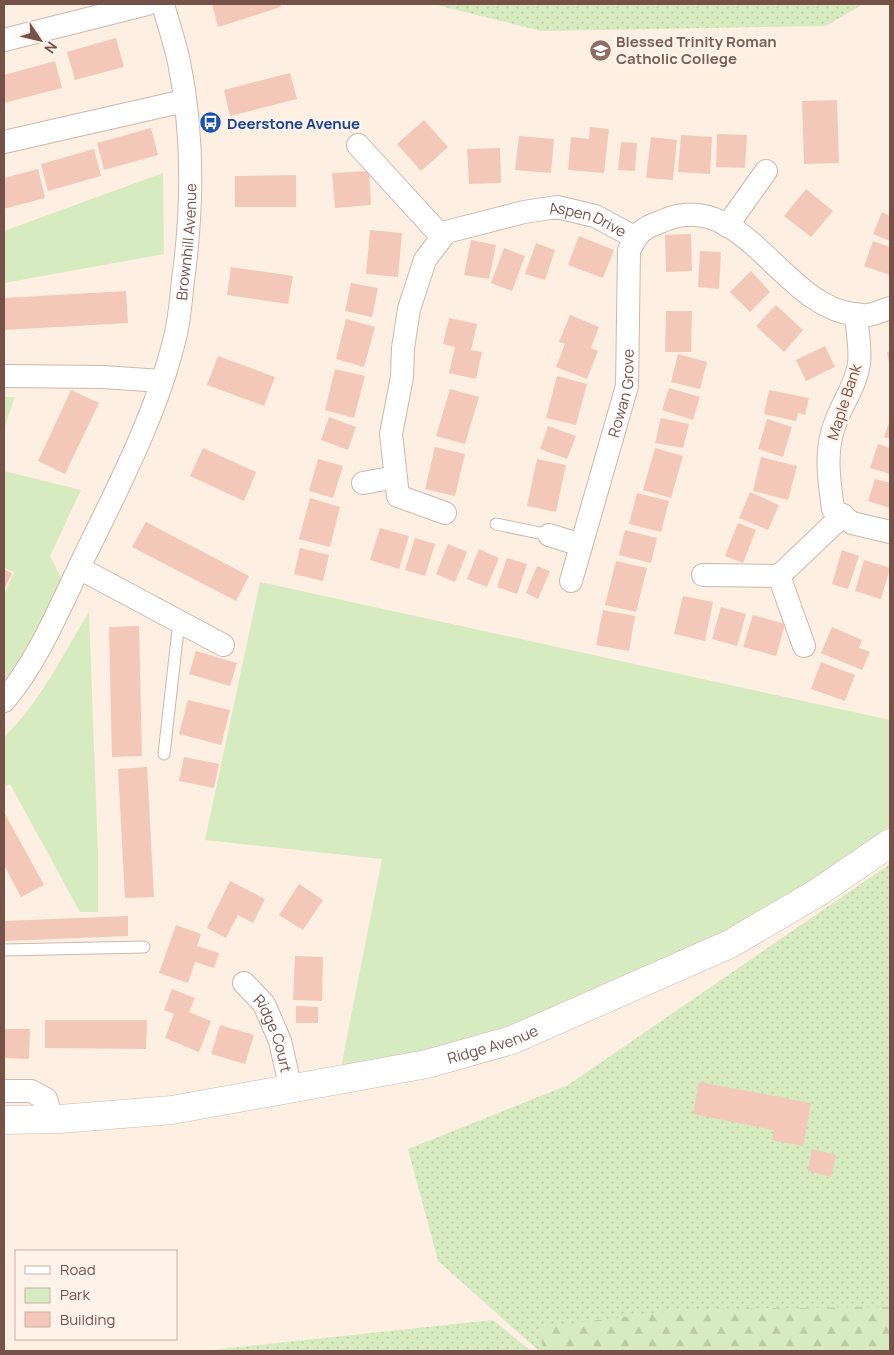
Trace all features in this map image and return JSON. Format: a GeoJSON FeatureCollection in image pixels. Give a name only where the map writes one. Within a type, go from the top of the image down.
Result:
{"type":"FeatureCollection","features":[{"type":"Feature","properties":{"kind":"street"},"geometry":{"type":"LineString","coordinates":[[4,40],[147,4]]}},
{"type":"Feature","properties":{"kind":"street","name":"Brownhill Avenue"},"geometry":{"type":"LineString","coordinates":[[4,701],[27,671],[79,568],[145,428],[176,333],[190,230],[192,186],[179,62],[163,4]]}},
{"type":"Feature","properties":{"kind":"street"},"geometry":{"type":"LineString","coordinates":[[4,142],[184,101]]}},
{"type":"Feature","properties":{"kind":"street"},"geometry":{"type":"LineString","coordinates":[[358,145],[442,237]]}},
{"type":"Feature","properties":{"kind":"street"},"geometry":{"type":"LineString","coordinates":[[727,226],[766,171]]}},
{"type":"Feature","properties":{"kind":"street","name":"Aspen Drive"},"geometry":{"type":"LineString","coordinates":[[397,487],[390,434],[402,377],[403,348],[409,309],[425,260],[446,232],[524,212],[557,207],[595,216],[636,238],[642,230],[677,215],[708,215],[749,240],[807,294],[840,312],[867,315],[890,308]]}},
{"type":"Feature","properties":{"kind":"street","name":"Rowan Grove"},"geometry":{"type":"LineString","coordinates":[[572,581],[627,386],[629,250],[636,238]]}},
{"type":"Feature","properties":{"kind":"street","name":"Maple Bank"},"geometry":{"type":"LineString","coordinates":[[843,515],[833,509],[828,474],[829,439],[850,393],[859,364],[856,314]]}},
{"type":"Feature","properties":{"kind":"street"},"geometry":{"type":"LineString","coordinates":[[4,376],[103,376],[160,380]]}},
{"type":"Feature","properties":{"kind":"street"},"geometry":{"type":"LineString","coordinates":[[363,483],[397,487],[445,513]]}},
{"type":"Feature","properties":{"kind":"street"},"geometry":{"type":"LineString","coordinates":[[703,575],[779,576],[843,515],[852,523],[890,532]]}},
{"type":"Feature","properties":{"kind":"street"},"geometry":{"type":"LineString","coordinates":[[549,535],[581,545]]}},
{"type":"Feature","properties":{"kind":"street"},"geometry":{"type":"LineString","coordinates":[[79,568],[223,645]]}},
{"type":"Feature","properties":{"kind":"street"},"geometry":{"type":"LineString","coordinates":[[779,576],[804,646]]}},
{"type":"Feature","properties":{"kind":"street","name":"Ridge Avenue"},"geometry":{"type":"LineString","coordinates":[[4,1120],[52,1119],[172,1110],[427,1064],[512,1040],[730,944],[817,893],[890,843]]}},
{"type":"Feature","properties":{"kind":"street","name":"Ridge Court"},"geometry":{"type":"LineString","coordinates":[[244,983],[264,1004],[280,1041],[291,1090]]}},
{"type":"Feature","properties":{"kind":"street"},"geometry":{"type":"LineString","coordinates":[[4,1091],[31,1092],[46,1099],[52,1119]]}},
{"type":"Feature","properties":{"kind":"lane"},"geometry":{"type":"LineString","coordinates":[[496,524],[549,535]]}},
{"type":"Feature","properties":{"kind":"lane"},"geometry":{"type":"LineString","coordinates":[[164,754],[180,621]]}},
{"type":"Feature","properties":{"kind":"lane"},"geometry":{"type":"LineString","coordinates":[[4,950],[144,947]]}},
{"type":"Feature","properties":{"kind":"green space"},"geometry":{"type":"Polygon","coordinates":[[[433,4],[863,4],[826,26],[541,31],[433,4]]]}},
{"type":"Feature","properties":{"kind":"green space"},"geometry":{"type":"Polygon","coordinates":[[[163,173],[164,254],[4,283],[4,231],[163,173]]]}},
{"type":"Feature","properties":{"kind":"green space"},"geometry":{"type":"Polygon","coordinates":[[[4,397],[15,397],[4,429],[4,397]]]}},
{"type":"Feature","properties":{"kind":"green space"},"geometry":{"type":"Polygon","coordinates":[[[4,471],[81,490],[50,556],[61,578],[47,615],[4,691],[4,595],[14,572],[4,568],[4,471]]]}},
{"type":"Feature","properties":{"kind":"green space"},"geometry":{"type":"Polygon","coordinates":[[[260,582],[890,720],[890,843],[609,998],[340,1081],[343,1057],[382,859],[205,840],[260,582]]]}},
{"type":"Feature","properties":{"kind":"green space"},"geometry":{"type":"Polygon","coordinates":[[[89,612],[98,855],[98,912],[80,912],[10,784],[4,787],[4,737],[17,724],[40,694],[89,612]]]}},
{"type":"Feature","properties":{"kind":"green space"},"geometry":{"type":"Polygon","coordinates":[[[890,864],[890,1351],[539,1351],[438,1261],[408,1149],[568,1085],[890,864]]]}},
{"type":"Feature","properties":{"kind":"green space"},"geometry":{"type":"Polygon","coordinates":[[[890,1307],[890,1351],[543,1351],[541,1327],[689,1309],[890,1307]]]}},
{"type":"Feature","properties":{"kind":"green space"},"geometry":{"type":"Polygon","coordinates":[[[493,1320],[531,1351],[203,1351],[493,1320]]]}},
{"type":"Feature","properties":{"kind":"building"},"geometry":{"type":"Polygon","coordinates":[[[212,4],[280,4],[281,7],[218,27],[212,4]]]}},
{"type":"Feature","properties":{"kind":"building"},"geometry":{"type":"Polygon","coordinates":[[[116,38],[124,67],[75,80],[67,52],[116,38]]]}},
{"type":"Feature","properties":{"kind":"building"},"geometry":{"type":"Polygon","coordinates":[[[55,61],[62,88],[4,103],[4,75],[55,61]]]}},
{"type":"Feature","properties":{"kind":"building"},"geometry":{"type":"Polygon","coordinates":[[[290,73],[297,99],[230,116],[224,90],[290,73]]]}},
{"type":"Feature","properties":{"kind":"building"},"geometry":{"type":"Polygon","coordinates":[[[837,100],[839,163],[804,164],[802,101],[837,100]]]}},
{"type":"Feature","properties":{"kind":"building"},"geometry":{"type":"Polygon","coordinates":[[[424,120],[448,147],[421,171],[397,144],[424,120]]]}},
{"type":"Feature","properties":{"kind":"building"},"geometry":{"type":"Polygon","coordinates":[[[590,127],[609,129],[604,173],[568,170],[571,137],[589,139],[590,127]]]}},
{"type":"Feature","properties":{"kind":"building"},"geometry":{"type":"Polygon","coordinates":[[[151,128],[158,155],[104,170],[97,143],[151,128]]]}},
{"type":"Feature","properties":{"kind":"building"},"geometry":{"type":"Polygon","coordinates":[[[717,134],[747,135],[745,168],[716,167],[717,134]]]}},
{"type":"Feature","properties":{"kind":"building"},"geometry":{"type":"Polygon","coordinates":[[[681,135],[712,137],[710,174],[678,172],[681,135]]]}},
{"type":"Feature","properties":{"kind":"building"},"geometry":{"type":"Polygon","coordinates":[[[519,136],[554,139],[551,173],[515,170],[519,136]]]}},
{"type":"Feature","properties":{"kind":"building"},"geometry":{"type":"Polygon","coordinates":[[[651,137],[677,140],[673,180],[646,178],[651,137]]]}},
{"type":"Feature","properties":{"kind":"building"},"geometry":{"type":"Polygon","coordinates":[[[621,142],[637,143],[635,171],[618,170],[621,142]]]}},
{"type":"Feature","properties":{"kind":"building"},"geometry":{"type":"Polygon","coordinates":[[[500,148],[501,183],[469,184],[467,149],[500,148]]]}},
{"type":"Feature","properties":{"kind":"building"},"geometry":{"type":"Polygon","coordinates":[[[94,149],[101,176],[48,191],[41,164],[94,149]]]}},
{"type":"Feature","properties":{"kind":"building"},"geometry":{"type":"Polygon","coordinates":[[[38,169],[45,198],[4,209],[4,178],[38,169]]]}},
{"type":"Feature","properties":{"kind":"building"},"geometry":{"type":"Polygon","coordinates":[[[369,171],[371,205],[335,208],[332,173],[369,171]]]}},
{"type":"Feature","properties":{"kind":"building"},"geometry":{"type":"Polygon","coordinates":[[[296,175],[296,207],[235,207],[235,176],[296,175]]]}},
{"type":"Feature","properties":{"kind":"building"},"geometry":{"type":"Polygon","coordinates":[[[806,189],[833,211],[811,237],[784,216],[806,189]]]}},
{"type":"Feature","properties":{"kind":"building"},"geometry":{"type":"Polygon","coordinates":[[[882,212],[890,216],[890,241],[873,234],[882,212]]]}},
{"type":"Feature","properties":{"kind":"building"},"geometry":{"type":"Polygon","coordinates":[[[370,230],[402,233],[398,277],[366,274],[370,230]]]}},
{"type":"Feature","properties":{"kind":"building"},"geometry":{"type":"Polygon","coordinates":[[[691,234],[692,271],[666,272],[665,235],[691,234]]]}},
{"type":"Feature","properties":{"kind":"building"},"geometry":{"type":"Polygon","coordinates":[[[579,236],[614,250],[603,278],[568,265],[579,236]]]}},
{"type":"Feature","properties":{"kind":"building"},"geometry":{"type":"Polygon","coordinates":[[[471,240],[496,245],[489,279],[464,275],[471,240]]]}},
{"type":"Feature","properties":{"kind":"building"},"geometry":{"type":"Polygon","coordinates":[[[873,241],[890,247],[890,275],[864,266],[873,241]]]}},
{"type":"Feature","properties":{"kind":"building"},"geometry":{"type":"Polygon","coordinates":[[[536,243],[555,250],[545,280],[525,274],[536,243]]]}},
{"type":"Feature","properties":{"kind":"building"},"geometry":{"type":"Polygon","coordinates":[[[504,248],[525,256],[512,291],[491,283],[504,248]]]}},
{"type":"Feature","properties":{"kind":"building"},"geometry":{"type":"Polygon","coordinates":[[[700,251],[721,252],[719,289],[698,287],[700,251]]]}},
{"type":"Feature","properties":{"kind":"building"},"geometry":{"type":"Polygon","coordinates":[[[231,267],[293,276],[288,304],[227,295],[231,267]]]}},
{"type":"Feature","properties":{"kind":"building"},"geometry":{"type":"Polygon","coordinates":[[[751,271],[770,292],[750,312],[730,292],[751,271]]]}},
{"type":"Feature","properties":{"kind":"building"},"geometry":{"type":"Polygon","coordinates":[[[351,283],[378,288],[372,317],[345,311],[351,283]]]}},
{"type":"Feature","properties":{"kind":"building"},"geometry":{"type":"Polygon","coordinates":[[[126,291],[128,323],[4,330],[4,298],[126,291]]]}},
{"type":"Feature","properties":{"kind":"building"},"geometry":{"type":"Polygon","coordinates":[[[776,305],[803,330],[784,352],[756,326],[776,305]]]}},
{"type":"Feature","properties":{"kind":"building"},"geometry":{"type":"Polygon","coordinates":[[[666,311],[692,311],[691,352],[665,352],[666,311]]]}},
{"type":"Feature","properties":{"kind":"building"},"geometry":{"type":"Polygon","coordinates":[[[570,315],[599,327],[591,348],[598,351],[587,379],[556,367],[565,344],[559,342],[570,315]]]}},
{"type":"Feature","properties":{"kind":"building"},"geometry":{"type":"Polygon","coordinates":[[[449,318],[477,324],[471,350],[482,352],[476,379],[449,373],[455,347],[443,344],[449,318]]]}},
{"type":"Feature","properties":{"kind":"building"},"geometry":{"type":"Polygon","coordinates":[[[346,319],[375,327],[364,367],[336,359],[346,319]]]}},
{"type":"Feature","properties":{"kind":"building"},"geometry":{"type":"Polygon","coordinates":[[[825,346],[835,367],[806,381],[796,360],[825,346]]]}},
{"type":"Feature","properties":{"kind":"building"},"geometry":{"type":"Polygon","coordinates":[[[890,351],[890,363],[889,363],[887,352],[890,351]]]}},
{"type":"Feature","properties":{"kind":"building"},"geometry":{"type":"Polygon","coordinates":[[[678,354],[707,362],[700,389],[671,382],[678,354]]]}},
{"type":"Feature","properties":{"kind":"building"},"geometry":{"type":"Polygon","coordinates":[[[218,356],[275,377],[264,406],[207,385],[218,356]]]}},
{"type":"Feature","properties":{"kind":"building"},"geometry":{"type":"Polygon","coordinates":[[[335,369],[365,376],[354,418],[325,410],[335,369]]]}},
{"type":"Feature","properties":{"kind":"building"},"geometry":{"type":"Polygon","coordinates":[[[557,376],[587,384],[576,425],[546,418],[557,376]]]}},
{"type":"Feature","properties":{"kind":"building"},"geometry":{"type":"Polygon","coordinates":[[[669,388],[700,397],[693,420],[662,410],[669,388]]]}},
{"type":"Feature","properties":{"kind":"building"},"geometry":{"type":"Polygon","coordinates":[[[450,389],[479,397],[465,444],[436,436],[450,389]]]}},
{"type":"Feature","properties":{"kind":"building"},"geometry":{"type":"Polygon","coordinates":[[[71,390],[99,403],[65,474],[38,461],[71,390]]]}},
{"type":"Feature","properties":{"kind":"building"},"geometry":{"type":"Polygon","coordinates":[[[769,390],[809,398],[805,415],[798,413],[796,421],[764,414],[769,390]]]}},
{"type":"Feature","properties":{"kind":"building"},"geometry":{"type":"Polygon","coordinates":[[[329,417],[356,427],[348,450],[321,440],[329,417]]]}},
{"type":"Feature","properties":{"kind":"building"},"geometry":{"type":"Polygon","coordinates":[[[661,418],[689,424],[683,448],[655,443],[661,418]]]}},
{"type":"Feature","properties":{"kind":"building"},"geometry":{"type":"Polygon","coordinates":[[[767,419],[792,427],[783,457],[758,449],[767,419]]]}},
{"type":"Feature","properties":{"kind":"building"},"geometry":{"type":"Polygon","coordinates":[[[890,420],[890,439],[884,437],[890,420]]]}},
{"type":"Feature","properties":{"kind":"building"},"geometry":{"type":"Polygon","coordinates":[[[548,426],[576,436],[567,459],[540,449],[548,426]]]}},
{"type":"Feature","properties":{"kind":"building"},"geometry":{"type":"Polygon","coordinates":[[[878,444],[890,448],[890,474],[870,468],[878,444]]]}},
{"type":"Feature","properties":{"kind":"building"},"geometry":{"type":"Polygon","coordinates":[[[435,447],[465,454],[455,496],[425,489],[435,447]]]}},
{"type":"Feature","properties":{"kind":"building"},"geometry":{"type":"Polygon","coordinates":[[[203,448],[256,472],[244,501],[190,476],[203,448]]]}},
{"type":"Feature","properties":{"kind":"building"},"geometry":{"type":"Polygon","coordinates":[[[655,448],[683,456],[671,498],[643,490],[655,448]]]}},
{"type":"Feature","properties":{"kind":"building"},"geometry":{"type":"Polygon","coordinates":[[[761,457],[797,466],[788,500],[753,491],[761,457]]]}},
{"type":"Feature","properties":{"kind":"building"},"geometry":{"type":"Polygon","coordinates":[[[318,459],[343,466],[333,498],[309,491],[318,459]]]}},
{"type":"Feature","properties":{"kind":"building"},"geometry":{"type":"Polygon","coordinates":[[[537,459],[566,465],[556,512],[527,506],[537,459]]]}},
{"type":"Feature","properties":{"kind":"building"},"geometry":{"type":"Polygon","coordinates":[[[875,479],[890,483],[890,508],[868,501],[875,479]]]}},
{"type":"Feature","properties":{"kind":"building"},"geometry":{"type":"Polygon","coordinates":[[[750,492],[779,505],[768,530],[739,518],[750,492]]]}},
{"type":"Feature","properties":{"kind":"building"},"geometry":{"type":"Polygon","coordinates":[[[637,493],[669,501],[661,532],[629,524],[637,493]]]}},
{"type":"Feature","properties":{"kind":"building"},"geometry":{"type":"Polygon","coordinates":[[[310,498],[340,507],[330,547],[299,539],[310,498]]]}},
{"type":"Feature","properties":{"kind":"building"},"geometry":{"type":"Polygon","coordinates":[[[146,522],[249,576],[236,601],[132,547],[146,522]]]}},
{"type":"Feature","properties":{"kind":"building"},"geometry":{"type":"Polygon","coordinates":[[[738,523],[756,530],[743,563],[725,556],[738,523]]]}},
{"type":"Feature","properties":{"kind":"building"},"geometry":{"type":"Polygon","coordinates":[[[380,528],[409,536],[399,569],[370,560],[380,528]]]}},
{"type":"Feature","properties":{"kind":"building"},"geometry":{"type":"Polygon","coordinates":[[[625,530],[657,538],[651,563],[619,555],[625,530]]]}},
{"type":"Feature","properties":{"kind":"building"},"geometry":{"type":"Polygon","coordinates":[[[415,538],[435,544],[425,576],[405,570],[415,538]]]}},
{"type":"Feature","properties":{"kind":"building"},"geometry":{"type":"Polygon","coordinates":[[[448,544],[467,552],[455,582],[436,574],[448,544]]]}},
{"type":"Feature","properties":{"kind":"building"},"geometry":{"type":"Polygon","coordinates":[[[300,548],[329,555],[323,581],[294,574],[300,548]]]}},
{"type":"Feature","properties":{"kind":"building"},"geometry":{"type":"Polygon","coordinates":[[[479,549],[499,558],[487,587],[467,579],[479,549]]]}},
{"type":"Feature","properties":{"kind":"building"},"geometry":{"type":"Polygon","coordinates":[[[842,550],[859,556],[848,589],[832,584],[842,550]]]}},
{"type":"Feature","properties":{"kind":"building"},"geometry":{"type":"Polygon","coordinates":[[[507,558],[527,564],[517,594],[497,587],[507,558]]]}},
{"type":"Feature","properties":{"kind":"building"},"geometry":{"type":"Polygon","coordinates":[[[864,560],[890,568],[881,599],[855,591],[864,560]]]}},
{"type":"Feature","properties":{"kind":"building"},"geometry":{"type":"Polygon","coordinates":[[[616,561],[647,568],[636,612],[605,605],[616,561]]]}},
{"type":"Feature","properties":{"kind":"building"},"geometry":{"type":"Polygon","coordinates":[[[537,566],[550,571],[538,599],[526,593],[537,566]]]}},
{"type":"Feature","properties":{"kind":"building"},"geometry":{"type":"Polygon","coordinates":[[[4,569],[12,573],[4,590],[4,569]]]}},
{"type":"Feature","properties":{"kind":"building"},"geometry":{"type":"Polygon","coordinates":[[[683,596],[713,602],[705,641],[674,634],[683,596]]]}},
{"type":"Feature","properties":{"kind":"building"},"geometry":{"type":"Polygon","coordinates":[[[721,607],[746,614],[737,646],[712,639],[721,607]]]}},
{"type":"Feature","properties":{"kind":"building"},"geometry":{"type":"Polygon","coordinates":[[[603,610],[635,616],[629,651],[596,645],[603,610]]]}},
{"type":"Feature","properties":{"kind":"building"},"geometry":{"type":"Polygon","coordinates":[[[753,615],[785,624],[776,656],[743,647],[753,615]]]}},
{"type":"Feature","properties":{"kind":"building"},"geometry":{"type":"Polygon","coordinates":[[[139,626],[142,756],[112,757],[109,627],[139,626]]]}},
{"type":"Feature","properties":{"kind":"building"},"geometry":{"type":"Polygon","coordinates":[[[832,627],[862,640],[859,648],[870,652],[862,670],[821,653],[832,627]]]}},
{"type":"Feature","properties":{"kind":"building"},"geometry":{"type":"Polygon","coordinates":[[[196,651],[237,663],[230,686],[189,674],[196,651]]]}},
{"type":"Feature","properties":{"kind":"building"},"geometry":{"type":"Polygon","coordinates":[[[821,662],[855,675],[845,701],[811,689],[821,662]]]}},
{"type":"Feature","properties":{"kind":"building"},"geometry":{"type":"Polygon","coordinates":[[[188,700],[230,710],[221,745],[179,734],[188,700]]]}},
{"type":"Feature","properties":{"kind":"building"},"geometry":{"type":"Polygon","coordinates":[[[184,757],[219,764],[214,788],[179,781],[184,757]]]}},
{"type":"Feature","properties":{"kind":"building"},"geometry":{"type":"Polygon","coordinates":[[[147,767],[154,897],[125,898],[118,769],[147,767]]]}},
{"type":"Feature","properties":{"kind":"building"},"geometry":{"type":"Polygon","coordinates":[[[4,812],[44,885],[21,897],[4,865],[4,812]]]}},
{"type":"Feature","properties":{"kind":"building"},"geometry":{"type":"Polygon","coordinates":[[[230,881],[265,899],[253,923],[238,915],[226,938],[207,928],[230,881]]]}},
{"type":"Feature","properties":{"kind":"building"},"geometry":{"type":"Polygon","coordinates":[[[299,884],[323,900],[303,930],[279,915],[299,884]]]}},
{"type":"Feature","properties":{"kind":"building"},"geometry":{"type":"Polygon","coordinates":[[[128,916],[128,936],[4,941],[4,921],[128,916]]]}},
{"type":"Feature","properties":{"kind":"building"},"geometry":{"type":"Polygon","coordinates":[[[176,925],[201,934],[197,946],[219,953],[214,968],[195,962],[188,983],[159,973],[176,925]]]}},
{"type":"Feature","properties":{"kind":"building"},"geometry":{"type":"Polygon","coordinates":[[[295,956],[323,957],[322,1001],[293,1000],[295,956]]]}},
{"type":"Feature","properties":{"kind":"building"},"geometry":{"type":"Polygon","coordinates":[[[172,989],[195,998],[189,1012],[211,1021],[199,1052],[165,1038],[174,1014],[164,1010],[172,989]]]}},
{"type":"Feature","properties":{"kind":"building"},"geometry":{"type":"Polygon","coordinates":[[[296,1006],[318,1007],[318,1023],[296,1023],[296,1006]]]}},
{"type":"Feature","properties":{"kind":"building"},"geometry":{"type":"Polygon","coordinates":[[[45,1020],[147,1020],[146,1049],[45,1048],[45,1020]]]}},
{"type":"Feature","properties":{"kind":"building"},"geometry":{"type":"Polygon","coordinates":[[[220,1025],[254,1035],[245,1064],[211,1054],[220,1025]]]}},
{"type":"Feature","properties":{"kind":"building"},"geometry":{"type":"Polygon","coordinates":[[[4,1029],[30,1029],[29,1059],[4,1058],[4,1029]]]}},
{"type":"Feature","properties":{"kind":"building"},"geometry":{"type":"Polygon","coordinates":[[[699,1082],[811,1103],[803,1146],[772,1140],[774,1130],[693,1114],[699,1082]]]}},
{"type":"Feature","properties":{"kind":"building"},"geometry":{"type":"Polygon","coordinates":[[[812,1149],[836,1155],[831,1177],[808,1171],[812,1149]]]}},
{"type":"Feature","properties":{"kind":"place","name":"Blessed Trinity Roman Catholic College"},"geometry":{"type":"Point","coordinates":[600,50]}},
{"type":"Feature","properties":{"kind":"place","name":"Deerstone Avenue"},"geometry":{"type":"Point","coordinates":[211,123]}}]}
